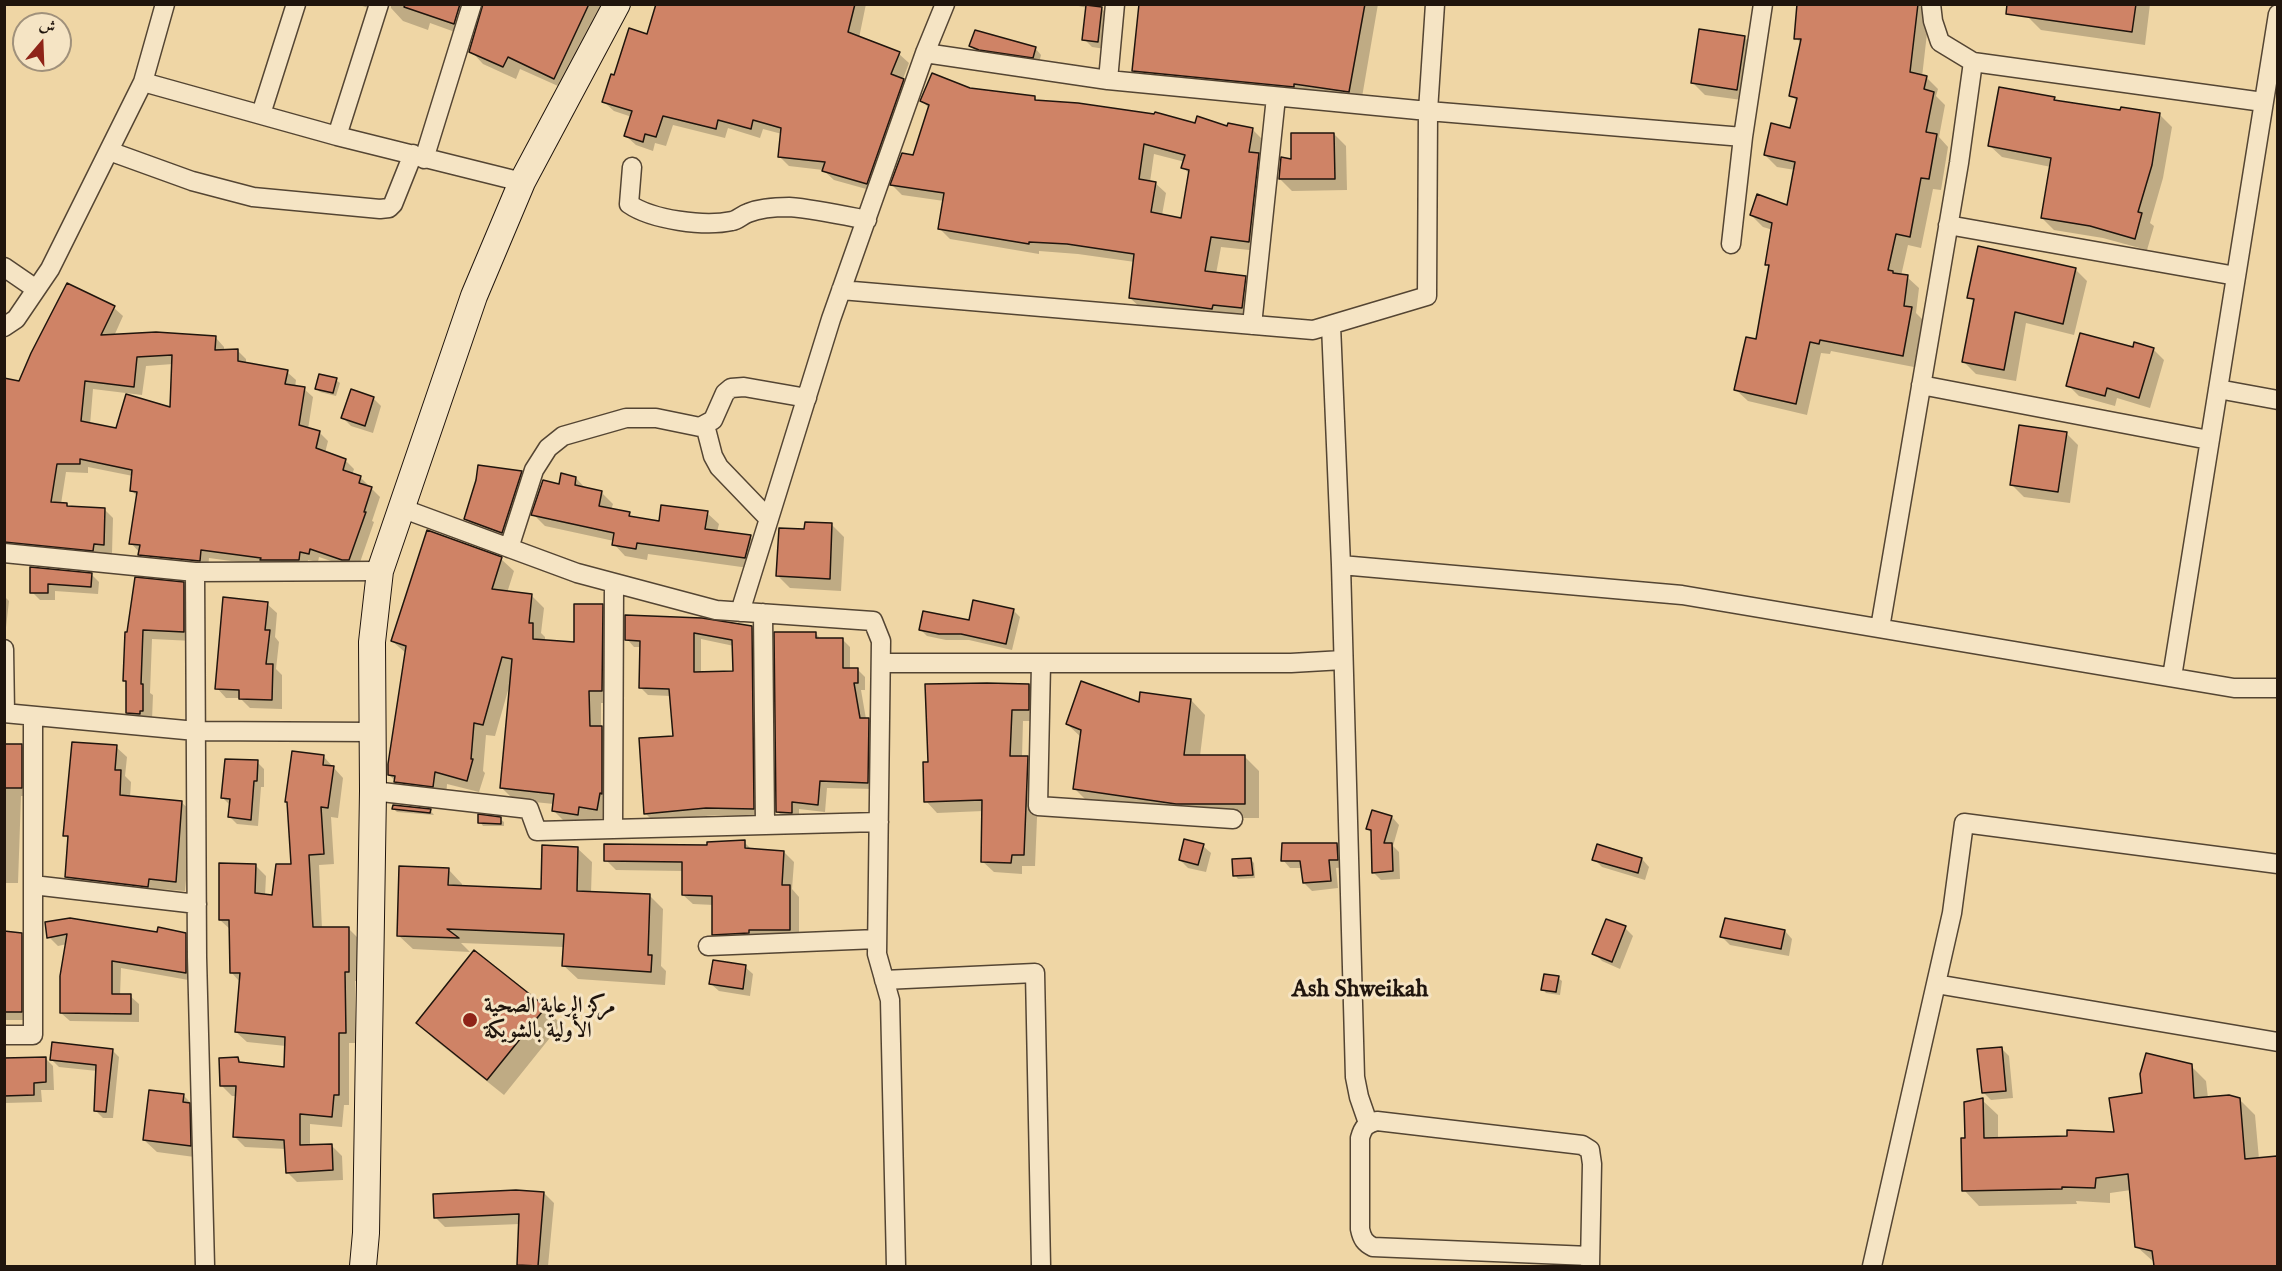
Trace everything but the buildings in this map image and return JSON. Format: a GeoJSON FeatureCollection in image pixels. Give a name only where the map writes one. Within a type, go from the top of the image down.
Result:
{"type":"FeatureCollection","features":[{"type":"Feature","properties":{"kind":"street"},"geometry":{"type":"LineString","coordinates":[[4,327],[16,319],[50,268],[109,151],[143,82],[165,4]]}},
{"type":"Feature","properties":{"kind":"street"},"geometry":{"type":"LineString","coordinates":[[261,114],[296,4]]}},
{"type":"Feature","properties":{"kind":"street"},"geometry":{"type":"LineString","coordinates":[[337,136],[379,4]]}},
{"type":"Feature","properties":{"kind":"street"},"geometry":{"type":"LineString","coordinates":[[109,151],[203,184],[253,197],[389,208],[419,156],[472,4]]}},
{"type":"Feature","properties":{"kind":"street"},"geometry":{"type":"LineString","coordinates":[[363,1266],[366,1233],[373,791],[372,642],[380,571],[474,297],[522,182],[617,4]]}},
{"type":"Feature","properties":{"kind":"street"},"geometry":{"type":"LineString","coordinates":[[741,612],[842,290],[925,53],[945,4]]}},
{"type":"Feature","properties":{"kind":"street"},"geometry":{"type":"LineString","coordinates":[[1107,80],[1115,4]]}},
{"type":"Feature","properties":{"kind":"street"},"geometry":{"type":"LineString","coordinates":[[842,290],[1312,330],[1427,296],[1428,111],[1435,4]]}},
{"type":"Feature","properties":{"kind":"street"},"geometry":{"type":"LineString","coordinates":[[1731,244],[1743,137],[1763,4]]}},
{"type":"Feature","properties":{"kind":"street"},"geometry":{"type":"LineString","coordinates":[[1931,4],[1933,21],[1940,42],[1973,62],[2264,102]]}},
{"type":"Feature","properties":{"kind":"street"},"geometry":{"type":"LineString","coordinates":[[2172,677],[2277,14]]}},
{"type":"Feature","properties":{"kind":"street"},"geometry":{"type":"LineString","coordinates":[[925,53],[1107,80],[1428,111],[1743,137]]}},
{"type":"Feature","properties":{"kind":"street"},"geometry":{"type":"LineString","coordinates":[[1880,628],[1973,62]]}},
{"type":"Feature","properties":{"kind":"street"},"geometry":{"type":"LineString","coordinates":[[143,82],[337,136],[522,182]]}},
{"type":"Feature","properties":{"kind":"street"},"geometry":{"type":"LineString","coordinates":[[1252,325],[1276,97]]}},
{"type":"Feature","properties":{"kind":"street"},"geometry":{"type":"LineString","coordinates":[[632,167],[629,204],[638,210],[658,216],[691,222],[723,223],[736,221],[746,213],[759,209],[789,207],[867,220]]}},
{"type":"Feature","properties":{"kind":"street"},"geometry":{"type":"LineString","coordinates":[[1948,225],[2236,276]]}},
{"type":"Feature","properties":{"kind":"street"},"geometry":{"type":"LineString","coordinates":[[4,267],[36,289]]}},
{"type":"Feature","properties":{"kind":"street"},"geometry":{"type":"LineString","coordinates":[[1331,325],[1341,565],[1355,1077],[1368,1124]]}},
{"type":"Feature","properties":{"kind":"street"},"geometry":{"type":"LineString","coordinates":[[1921,385],[2209,440]]}},
{"type":"Feature","properties":{"kind":"street"},"geometry":{"type":"LineString","coordinates":[[509,548],[534,470],[548,448],[563,436],[626,418],[656,418],[700,427],[713,420],[725,393],[731,388],[744,387],[807,398]]}},
{"type":"Feature","properties":{"kind":"street"},"geometry":{"type":"LineString","coordinates":[[2218,389],[2277,400]]}},
{"type":"Feature","properties":{"kind":"street"},"geometry":{"type":"LineString","coordinates":[[705,425],[713,456],[719,467],[769,519]]}},
{"type":"Feature","properties":{"kind":"street"},"geometry":{"type":"LineString","coordinates":[[401,508],[577,573],[716,610],[873,621],[881,641],[877,954],[890,1000],[896,1266]]}},
{"type":"Feature","properties":{"kind":"street"},"geometry":{"type":"LineString","coordinates":[[4,553],[195,572],[380,571]]}},
{"type":"Feature","properties":{"kind":"street"},"geometry":{"type":"LineString","coordinates":[[1341,565],[1682,594],[2234,688],[2277,688]]}},
{"type":"Feature","properties":{"kind":"street"},"geometry":{"type":"LineString","coordinates":[[195,572],[197,904],[205,1266]]}},
{"type":"Feature","properties":{"kind":"street"},"geometry":{"type":"LineString","coordinates":[[613,829],[614,583]]}},
{"type":"Feature","properties":{"kind":"street"},"geometry":{"type":"LineString","coordinates":[[763,613],[765,825]]}},
{"type":"Feature","properties":{"kind":"street"},"geometry":{"type":"LineString","coordinates":[[4,649],[5,713],[196,731],[373,732]]}},
{"type":"Feature","properties":{"kind":"street"},"geometry":{"type":"LineString","coordinates":[[881,663],[1291,663],[1343,660]]}},
{"type":"Feature","properties":{"kind":"street"},"geometry":{"type":"LineString","coordinates":[[1041,664],[1038,806],[1233,819]]}},
{"type":"Feature","properties":{"kind":"street"},"geometry":{"type":"LineString","coordinates":[[4,1035],[33,1035],[33,716]]}},
{"type":"Feature","properties":{"kind":"street"},"geometry":{"type":"LineString","coordinates":[[373,791],[529,809],[537,831],[879,822]]}},
{"type":"Feature","properties":{"kind":"street"},"geometry":{"type":"LineString","coordinates":[[1872,1266],[1952,913],[1964,823],[2277,864]]}},
{"type":"Feature","properties":{"kind":"street"},"geometry":{"type":"LineString","coordinates":[[33,885],[197,904]]}},
{"type":"Feature","properties":{"kind":"street"},"geometry":{"type":"LineString","coordinates":[[708,946],[877,939]]}},
{"type":"Feature","properties":{"kind":"street"},"geometry":{"type":"LineString","coordinates":[[884,980],[1035,974],[1041,1266]]}},
{"type":"Feature","properties":{"kind":"street"},"geometry":{"type":"LineString","coordinates":[[1936,984],[2277,1042]]}},
{"type":"Feature","properties":{"kind":"street"},"geometry":{"type":"LineString","coordinates":[[1377,1121],[1582,1146],[1590,1150],[1592,1164],[1590,1261],[1373,1247],[1366,1243],[1360,1229],[1360,1138],[1363,1128],[1368,1124],[1377,1121]]}},
{"type":"Feature","properties":{"kind":"street"},"geometry":{"type":"LineString","coordinates":[[366,1233],[376,1266]]}},
{"type":"Feature","properties":{"kind":"place","name":"مركز الرعاية الصحية الأولية بالشويكة"},"geometry":{"type":"Point","coordinates":[470,1020]}},
{"type":"Feature","properties":{"kind":"district","name":"Ash Shweikah"},"geometry":{"type":"Point","coordinates":[1360,991]}}]}
